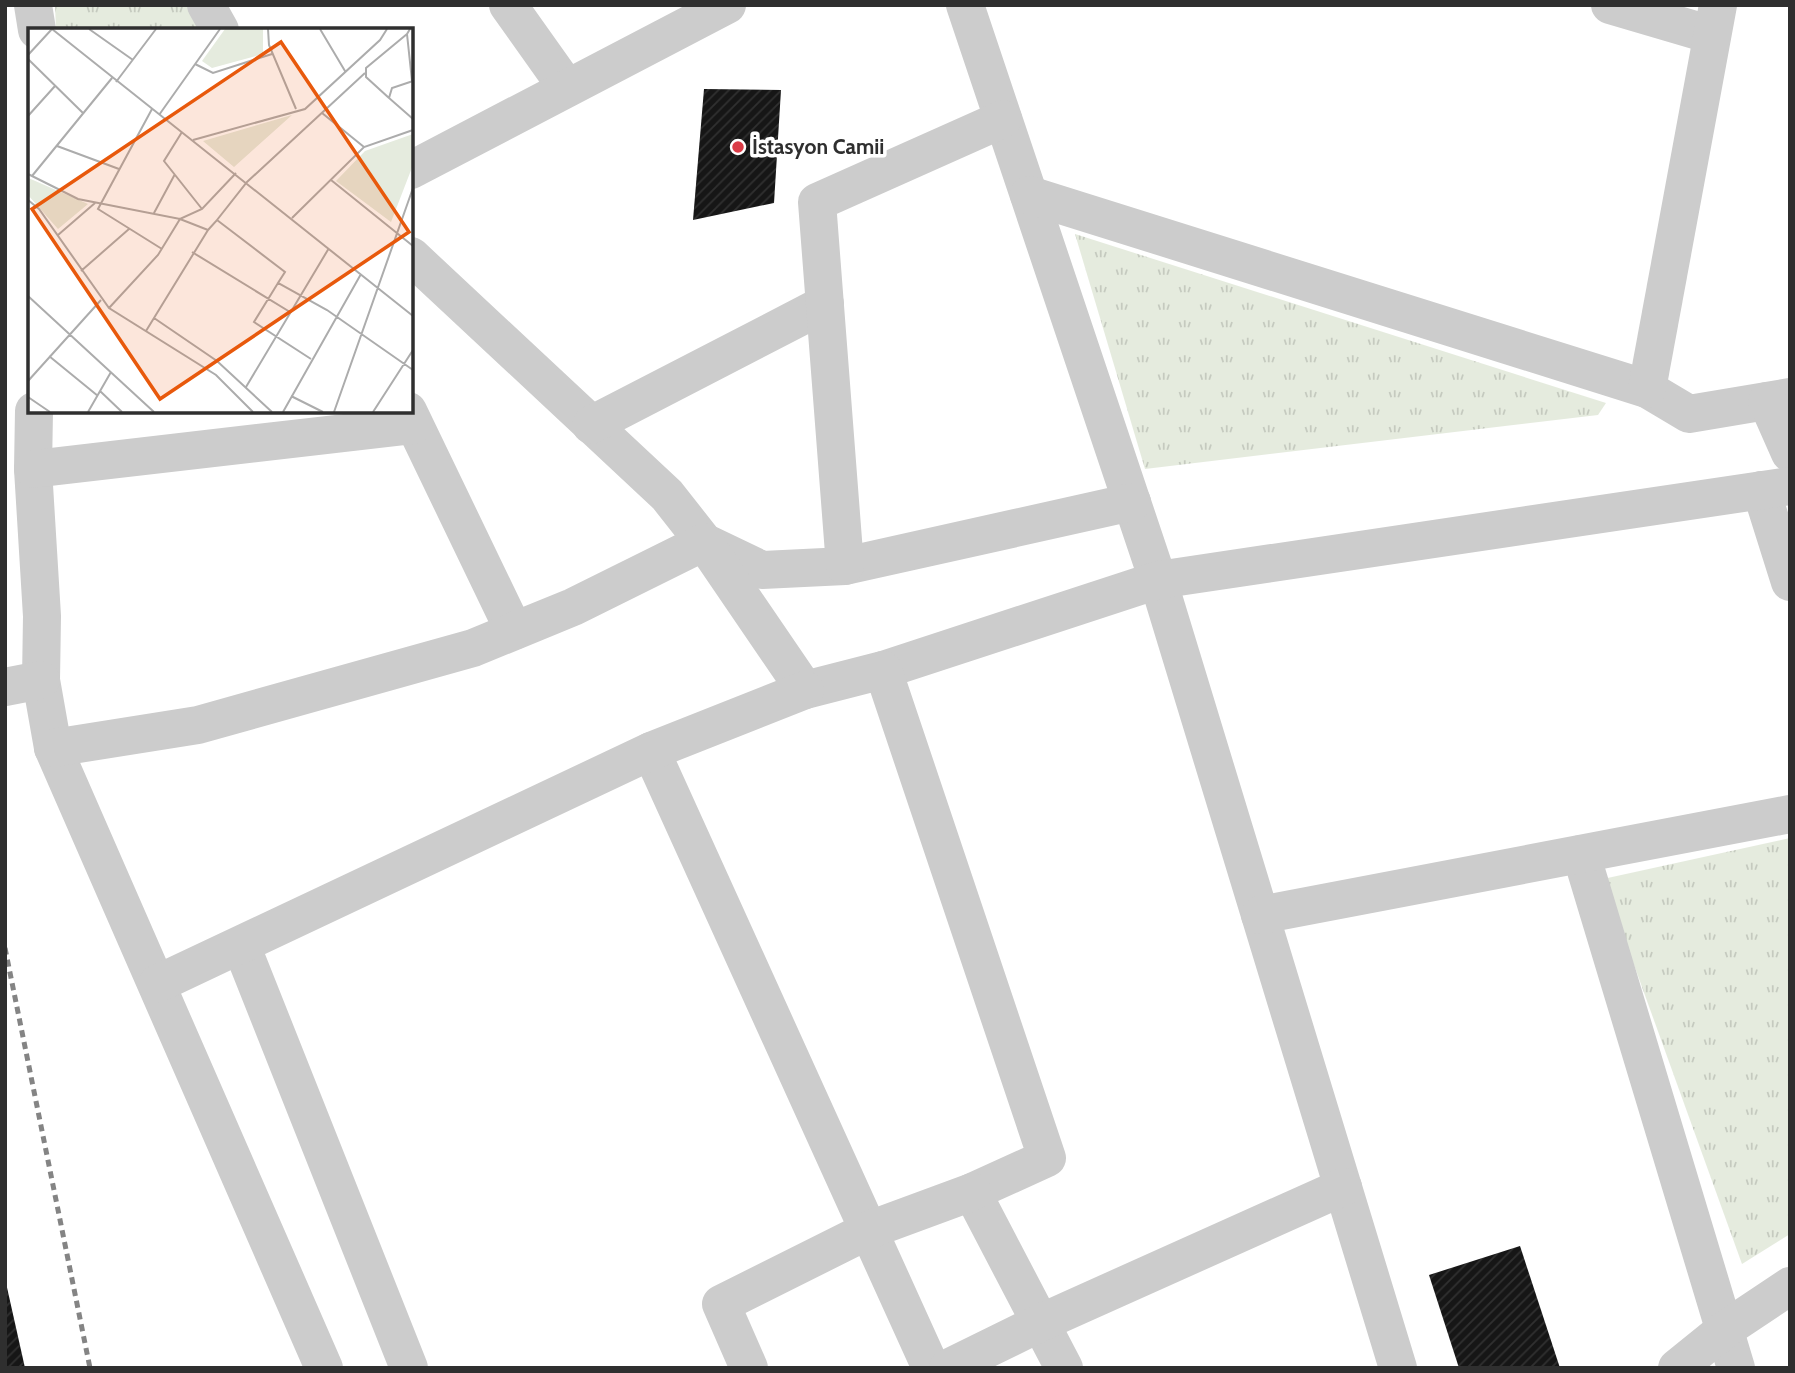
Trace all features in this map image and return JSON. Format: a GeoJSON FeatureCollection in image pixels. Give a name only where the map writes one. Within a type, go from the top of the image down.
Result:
{"type":"FeatureCollection","features":[{"type":"Feature","properties":{"kind":"street"},"geometry":{"type":"LineString","coordinates":[[33,5],[37,28]]}},
{"type":"Feature","properties":{"kind":"street"},"geometry":{"type":"LineString","coordinates":[[206,5],[219,28]]}},
{"type":"Feature","properties":{"kind":"street"},"geometry":{"type":"LineString","coordinates":[[508,5],[567,88]]}},
{"type":"Feature","properties":{"kind":"street"},"geometry":{"type":"LineString","coordinates":[[413,169],[727,5]]}},
{"type":"Feature","properties":{"kind":"street"},"geometry":{"type":"LineString","coordinates":[[965,5],[1158,580],[1398,1368]]}},
{"type":"Feature","properties":{"kind":"street"},"geometry":{"type":"LineString","coordinates":[[1610,5],[1715,20],[1647,389]]}},
{"type":"Feature","properties":{"kind":"street"},"geometry":{"type":"LineString","coordinates":[[845,566],[817,202],[1003,119]]}},
{"type":"Feature","properties":{"kind":"street"},"geometry":{"type":"LineString","coordinates":[[1029,195],[1647,389],[1689,414],[1778,399],[1790,453]]}},
{"type":"Feature","properties":{"kind":"street"},"geometry":{"type":"LineString","coordinates":[[413,258],[667,495],[704,542],[805,690]]}},
{"type":"Feature","properties":{"kind":"street"},"geometry":{"type":"LineString","coordinates":[[591,425],[825,304]]}},
{"type":"Feature","properties":{"kind":"street"},"geometry":{"type":"LineString","coordinates":[[34,413],[33,470],[42,616],[23,684],[158,984],[324,1368]]}},
{"type":"Feature","properties":{"kind":"street"},"geometry":{"type":"LineString","coordinates":[[33,470],[411,418],[514,631]]}},
{"type":"Feature","properties":{"kind":"street"},"geometry":{"type":"LineString","coordinates":[[158,984],[651,751],[805,690],[883,670],[1158,580],[1775,488],[1790,582]]}},
{"type":"Feature","properties":{"kind":"street"},"geometry":{"type":"LineString","coordinates":[[704,542],[762,570],[845,566],[1132,502]]}},
{"type":"Feature","properties":{"kind":"street"},"geometry":{"type":"LineString","coordinates":[[53,748],[198,725],[473,648],[573,607],[704,542]]}},
{"type":"Feature","properties":{"kind":"street"},"geometry":{"type":"LineString","coordinates":[[749,1368],[721,1304],[869,1230],[972,1192],[1047,1158],[883,670]]}},
{"type":"Feature","properties":{"kind":"street"},"geometry":{"type":"LineString","coordinates":[[651,751],[931,1368]]}},
{"type":"Feature","properties":{"kind":"street"},"geometry":{"type":"LineString","coordinates":[[1260,915],[1790,814]]}},
{"type":"Feature","properties":{"kind":"street"},"geometry":{"type":"LineString","coordinates":[[1581,854],[1736,1368]]}},
{"type":"Feature","properties":{"kind":"street"},"geometry":{"type":"LineString","coordinates":[[241,945],[409,1368]]}},
{"type":"Feature","properties":{"kind":"street"},"geometry":{"type":"LineString","coordinates":[[948,1368],[1040,1323],[1343,1188]]}},
{"type":"Feature","properties":{"kind":"street"},"geometry":{"type":"LineString","coordinates":[[972,1192],[1064,1368]]}},
{"type":"Feature","properties":{"kind":"street"},"geometry":{"type":"LineString","coordinates":[[1676,1368],[1724,1330],[1790,1286]]}},
{"type":"Feature","properties":{"kind":"green space"},"geometry":{"type":"Polygon","coordinates":[[[55,5],[192,5],[207,28],[56,28],[55,5]]]}},
{"type":"Feature","properties":{"kind":"green space"},"geometry":{"type":"Polygon","coordinates":[[[1075,234],[1606,403],[1598,415],[1145,469],[1075,234]]]}},
{"type":"Feature","properties":{"kind":"green space"},"geometry":{"type":"Polygon","coordinates":[[[1790,838],[1790,1234],[1742,1264],[1603,879],[1790,838]]]}},
{"type":"Feature","properties":{"kind":"building","name":"İstasyon Camii"},"geometry":{"type":"Polygon","coordinates":[[[704,89],[781,90],[774,203],[693,220],[704,89]]]}},
{"type":"Feature","properties":{"kind":"building"},"geometry":{"type":"Polygon","coordinates":[[[1520,1246],[1560,1368],[1459,1368],[1429,1275],[1520,1246]]]}},
{"type":"Feature","properties":{"kind":"building"},"geometry":{"type":"Polygon","coordinates":[[[6,1283],[25,1368],[5,1368],[6,1283]]]}},
{"type":"Feature","properties":{"kind":"railway"},"geometry":{"type":"LineString","coordinates":[[5,948],[90,1368]]}},
{"type":"Feature","properties":{"kind":"place","name":"İstasyon Camii"},"geometry":{"type":"Point","coordinates":[738,147]}}]}
